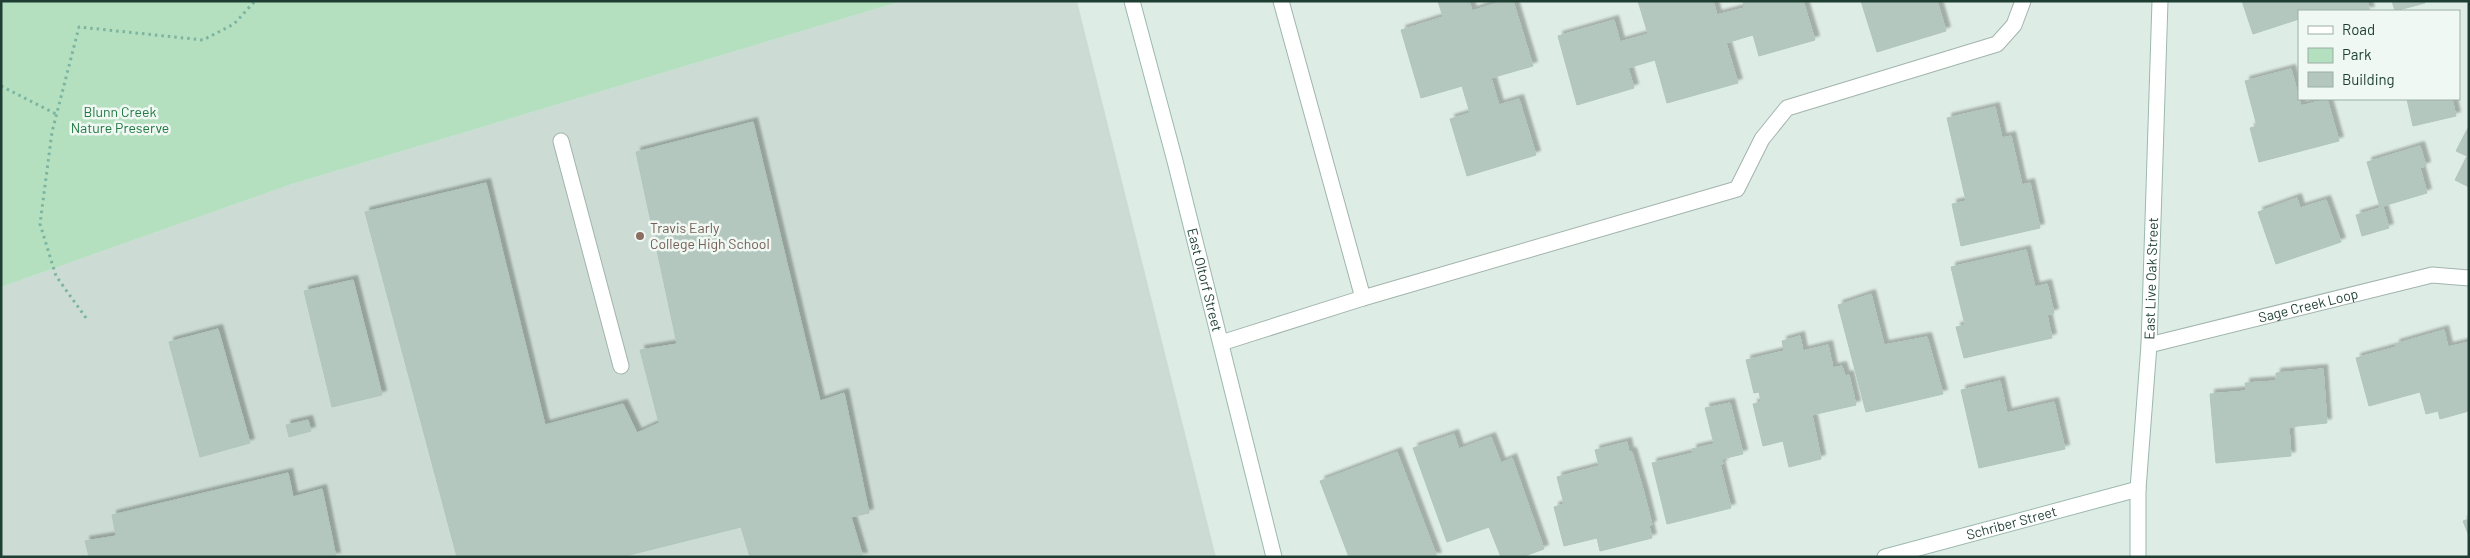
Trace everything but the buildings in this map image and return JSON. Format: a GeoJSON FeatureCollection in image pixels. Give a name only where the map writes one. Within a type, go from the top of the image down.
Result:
{"type":"FeatureCollection","features":[{"type":"Feature","properties":{"kind":"street","name":"East Oltorf Street"},"geometry":{"type":"LineString","coordinates":[[1132,1],[1221,343],[1274,557]]}},
{"type":"Feature","properties":{"kind":"street"},"geometry":{"type":"LineString","coordinates":[[1281,1],[1363,298]]}},
{"type":"Feature","properties":{"kind":"street"},"geometry":{"type":"LineString","coordinates":[[1221,343],[1363,298],[1737,189],[1762,139],[1787,108],[1997,44],[2014,25],[2023,1]]}},
{"type":"Feature","properties":{"kind":"street","name":"East Live Oak Street"},"geometry":{"type":"LineString","coordinates":[[2138,557],[2138,489],[2148,346],[2160,1]]}},
{"type":"Feature","properties":{"kind":"street"},"geometry":{"type":"LineString","coordinates":[[561,141],[621,366]]}},
{"type":"Feature","properties":{"kind":"street","name":"Sage Creek Loop"},"geometry":{"type":"LineString","coordinates":[[2148,346],[2432,275],[2469,278]]}},
{"type":"Feature","properties":{"kind":"street","name":"Schriber Street"},"geometry":{"type":"LineString","coordinates":[[1885,557],[2138,489]]}},
{"type":"Feature","properties":{"kind":"path"},"geometry":{"type":"LineString","coordinates":[[86,318],[56,276],[40,224],[52,132],[79,27],[203,40],[234,24],[255,1]]}},
{"type":"Feature","properties":{"kind":"path"},"geometry":{"type":"LineString","coordinates":[[1,86],[56,114]]}},
{"type":"Feature","properties":{"kind":"shaded area","name":"Travis Early College High School"},"geometry":{"type":"Polygon","coordinates":[[[902,1],[1077,1],[1216,557],[1,557],[1,287],[289,185],[902,1]]]}},
{"type":"Feature","properties":{"kind":"green space","name":"Blunn Creek Nature Preserve"},"geometry":{"type":"Polygon","coordinates":[[[1,1],[902,1],[289,185],[1,287],[1,1]]]}},
{"type":"Feature","properties":{"kind":"place","name":"Travis Early College High School"},"geometry":{"type":"Point","coordinates":[640,236]}}]}
